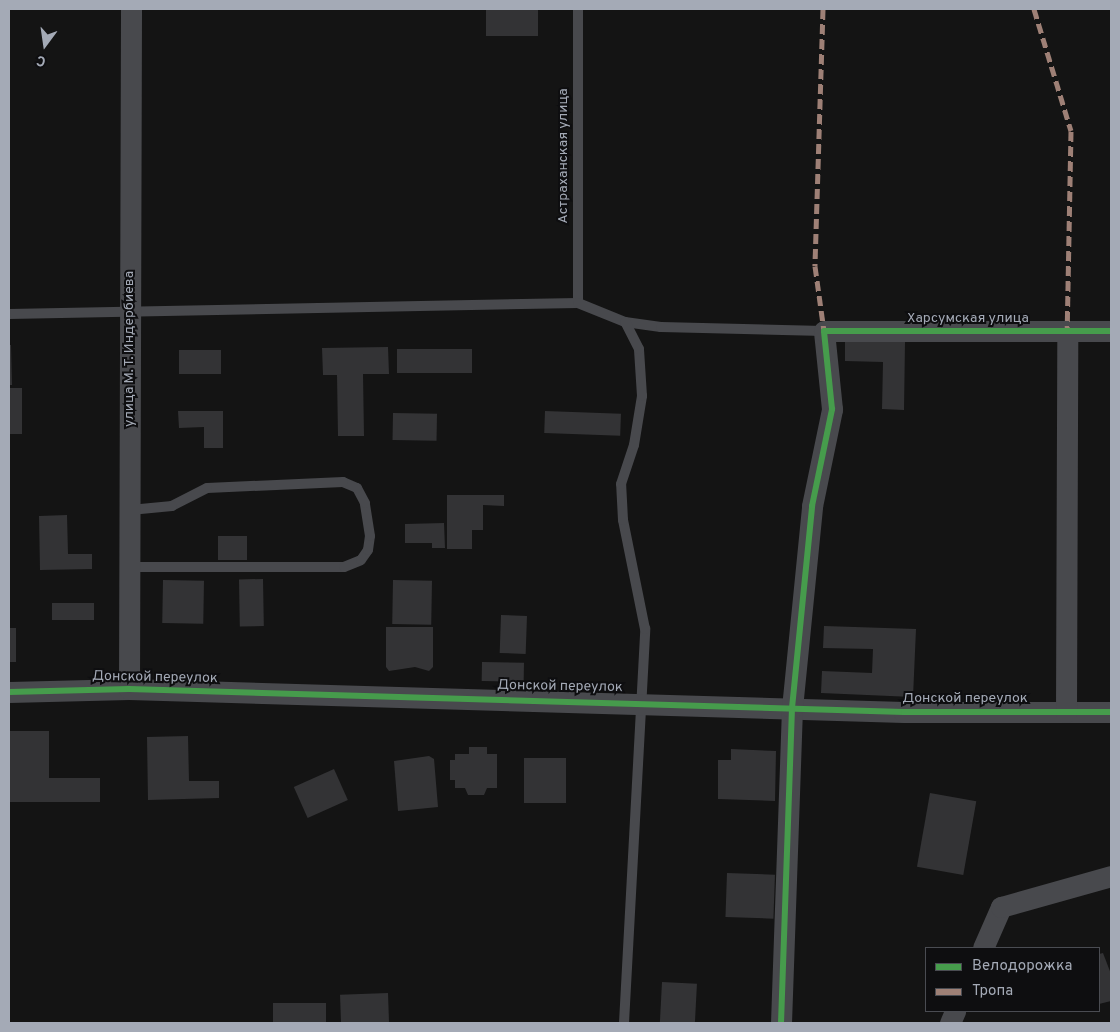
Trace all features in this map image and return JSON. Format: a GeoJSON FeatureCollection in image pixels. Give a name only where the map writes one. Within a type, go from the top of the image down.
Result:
{"type":"FeatureCollection","features":[{"type":"Feature","properties":{"kind":"street","name":"улица М. Т. Индербиева"},"geometry":{"type":"LineString","coordinates":[[130,689],[131,9]]}},
{"type":"Feature","properties":{"kind":"street","name":"Харсумская улица"},"geometry":{"type":"LineString","coordinates":[[824,331],[1111,331]]}},
{"type":"Feature","properties":{"kind":"street"},"geometry":{"type":"LineString","coordinates":[[781,1023],[792,708],[812,506],[832,409],[824,331]]}},
{"type":"Feature","properties":{"kind":"street"},"geometry":{"type":"LineString","coordinates":[[1066,712],[1067,331]]}},
{"type":"Feature","properties":{"kind":"street","name":"Донской переулок"},"geometry":{"type":"LineString","coordinates":[[9,692],[130,689],[642,702],[792,708],[1111,712]]}},
{"type":"Feature","properties":{"kind":"street"},"geometry":{"type":"LineString","coordinates":[[983,947],[1001,907],[1111,876]]}},
{"type":"Feature","properties":{"kind":"lane","name":"Астраханская улица"},"geometry":{"type":"LineString","coordinates":[[578,9],[578,303]]}},
{"type":"Feature","properties":{"kind":"lane"},"geometry":{"type":"LineString","coordinates":[[9,314],[130,314],[578,303],[626,322],[661,327],[824,331]]}},
{"type":"Feature","properties":{"kind":"lane"},"geometry":{"type":"LineString","coordinates":[[624,1023],[645,629],[623,520],[621,484],[634,445],[642,396],[639,349],[626,322]]}},
{"type":"Feature","properties":{"kind":"lane"},"geometry":{"type":"LineString","coordinates":[[130,510],[172,506],[207,488],[343,482],[357,488],[365,503],[370,536],[368,550],[361,560],[344,567],[130,567]]}},
{"type":"Feature","properties":{"kind":"building"},"geometry":{"type":"Polygon","coordinates":[[[486,9],[538,9],[538,36],[486,36],[486,9]]]}},
{"type":"Feature","properties":{"kind":"building"},"geometry":{"type":"Polygon","coordinates":[[[845,341],[905,342],[904,410],[882,409],[883,362],[845,361],[845,341]]]}},
{"type":"Feature","properties":{"kind":"building"},"geometry":{"type":"Polygon","coordinates":[[[9,345],[11,345],[12,385],[9,385],[9,345]]]}},
{"type":"Feature","properties":{"kind":"building"},"geometry":{"type":"Polygon","coordinates":[[[388,347],[389,374],[363,374],[364,436],[338,436],[337,375],[323,375],[322,348],[388,347]]]}},
{"type":"Feature","properties":{"kind":"building"},"geometry":{"type":"Polygon","coordinates":[[[397,349],[472,349],[472,373],[397,373],[397,349]]]}},
{"type":"Feature","properties":{"kind":"building"},"geometry":{"type":"Polygon","coordinates":[[[179,350],[221,350],[221,374],[179,374],[179,350]]]}},
{"type":"Feature","properties":{"kind":"building"},"geometry":{"type":"Polygon","coordinates":[[[9,388],[22,388],[22,434],[9,434],[9,388]]]}},
{"type":"Feature","properties":{"kind":"building"},"geometry":{"type":"Polygon","coordinates":[[[178,411],[223,411],[223,448],[204,448],[204,427],[179,428],[178,411]]]}},
{"type":"Feature","properties":{"kind":"building"},"geometry":{"type":"Polygon","coordinates":[[[545,411],[621,414],[620,436],[544,433],[545,411]]]}},
{"type":"Feature","properties":{"kind":"building"},"geometry":{"type":"Polygon","coordinates":[[[393,413],[437,414],[437,441],[393,440],[393,413]]]}},
{"type":"Feature","properties":{"kind":"building"},"geometry":{"type":"Polygon","coordinates":[[[447,495],[504,495],[504,506],[483,505],[483,530],[472,530],[472,549],[447,549],[447,495]]]}},
{"type":"Feature","properties":{"kind":"building"},"geometry":{"type":"Polygon","coordinates":[[[67,515],[68,554],[92,554],[92,569],[40,570],[39,516],[67,515]]]}},
{"type":"Feature","properties":{"kind":"building"},"geometry":{"type":"Polygon","coordinates":[[[444,523],[445,548],[432,548],[432,543],[405,543],[405,524],[444,523]]]}},
{"type":"Feature","properties":{"kind":"building"},"geometry":{"type":"Polygon","coordinates":[[[218,536],[247,536],[247,560],[218,560],[218,536]]]}},
{"type":"Feature","properties":{"kind":"building"},"geometry":{"type":"Polygon","coordinates":[[[239,579],[263,579],[264,626],[240,626],[239,579]]]}},
{"type":"Feature","properties":{"kind":"building"},"geometry":{"type":"Polygon","coordinates":[[[163,580],[204,581],[203,624],[162,623],[163,580]]]}},
{"type":"Feature","properties":{"kind":"building"},"geometry":{"type":"Polygon","coordinates":[[[393,580],[432,581],[431,625],[392,624],[393,580]]]}},
{"type":"Feature","properties":{"kind":"building"},"geometry":{"type":"Polygon","coordinates":[[[52,603],[94,603],[94,620],[52,620],[52,603]]]}},
{"type":"Feature","properties":{"kind":"building"},"geometry":{"type":"Polygon","coordinates":[[[501,615],[527,616],[526,654],[500,653],[501,615]]]}},
{"type":"Feature","properties":{"kind":"building"},"geometry":{"type":"Polygon","coordinates":[[[824,626],[916,629],[913,697],[821,693],[822,671],[872,673],[873,649],[823,648],[824,626]]]}},
{"type":"Feature","properties":{"kind":"building"},"geometry":{"type":"Polygon","coordinates":[[[386,627],[433,627],[433,667],[429,671],[415,667],[389,671],[386,667],[386,627]]]}},
{"type":"Feature","properties":{"kind":"building"},"geometry":{"type":"Polygon","coordinates":[[[9,628],[16,628],[16,662],[9,662],[9,628]]]}},
{"type":"Feature","properties":{"kind":"building"},"geometry":{"type":"Polygon","coordinates":[[[482,662],[524,663],[524,682],[482,681],[482,662]]]}},
{"type":"Feature","properties":{"kind":"building"},"geometry":{"type":"Polygon","coordinates":[[[9,731],[49,731],[49,778],[100,778],[100,802],[9,802],[9,731]]]}},
{"type":"Feature","properties":{"kind":"building"},"geometry":{"type":"Polygon","coordinates":[[[188,736],[189,781],[219,781],[219,798],[148,800],[147,737],[188,736]]]}},
{"type":"Feature","properties":{"kind":"building"},"geometry":{"type":"Polygon","coordinates":[[[469,747],[487,747],[487,754],[497,754],[497,788],[487,788],[484,795],[468,795],[465,788],[455,788],[455,780],[450,780],[450,760],[455,760],[455,754],[469,754],[469,747]]]}},
{"type":"Feature","properties":{"kind":"building"},"geometry":{"type":"Polygon","coordinates":[[[731,749],[776,751],[775,801],[718,799],[718,760],[731,760],[731,749]]]}},
{"type":"Feature","properties":{"kind":"building"},"geometry":{"type":"Polygon","coordinates":[[[429,756],[434,759],[438,807],[398,811],[394,761],[429,756]]]}},
{"type":"Feature","properties":{"kind":"building"},"geometry":{"type":"Polygon","coordinates":[[[524,758],[566,758],[566,803],[524,803],[524,758]]]}},
{"type":"Feature","properties":{"kind":"building"},"geometry":{"type":"Polygon","coordinates":[[[334,769],[348,800],[308,818],[294,787],[334,769]]]}},
{"type":"Feature","properties":{"kind":"building"},"geometry":{"type":"Polygon","coordinates":[[[930,793],[976,801],[963,875],[917,867],[930,793]]]}},
{"type":"Feature","properties":{"kind":"building"},"geometry":{"type":"Polygon","coordinates":[[[727,873],[775,875],[773,919],[725,917],[727,873]]]}},
{"type":"Feature","properties":{"kind":"building"},"geometry":{"type":"Polygon","coordinates":[[[1103,953],[1111,974],[1111,1001],[1100,1004],[1100,954],[1103,953]]]}},
{"type":"Feature","properties":{"kind":"building"},"geometry":{"type":"Polygon","coordinates":[[[662,982],[697,984],[695,1023],[660,1023],[662,982]]]}},
{"type":"Feature","properties":{"kind":"building"},"geometry":{"type":"Polygon","coordinates":[[[388,993],[389,1023],[341,1023],[340,995],[388,993]]]}},
{"type":"Feature","properties":{"kind":"building"},"geometry":{"type":"Polygon","coordinates":[[[273,1003],[326,1003],[326,1023],[273,1023],[273,1003]]]}},
{"type":"Feature","properties":{"kind":"marked path"},"geometry":{"type":"LineString","coordinates":[[823,9],[815,266],[824,331]]}},
{"type":"Feature","properties":{"kind":"marked path"},"geometry":{"type":"LineString","coordinates":[[1034,9],[1071,131],[1067,331]]}},
{"type":"Feature","properties":{"kind":"cycle path"},"geometry":{"type":"LineString","coordinates":[[781,1023],[792,708],[812,506],[832,409],[824,331],[1111,331]]}},
{"type":"Feature","properties":{"kind":"cycle path"},"geometry":{"type":"LineString","coordinates":[[9,692],[129,689],[904,712],[1111,712]]}}]}
